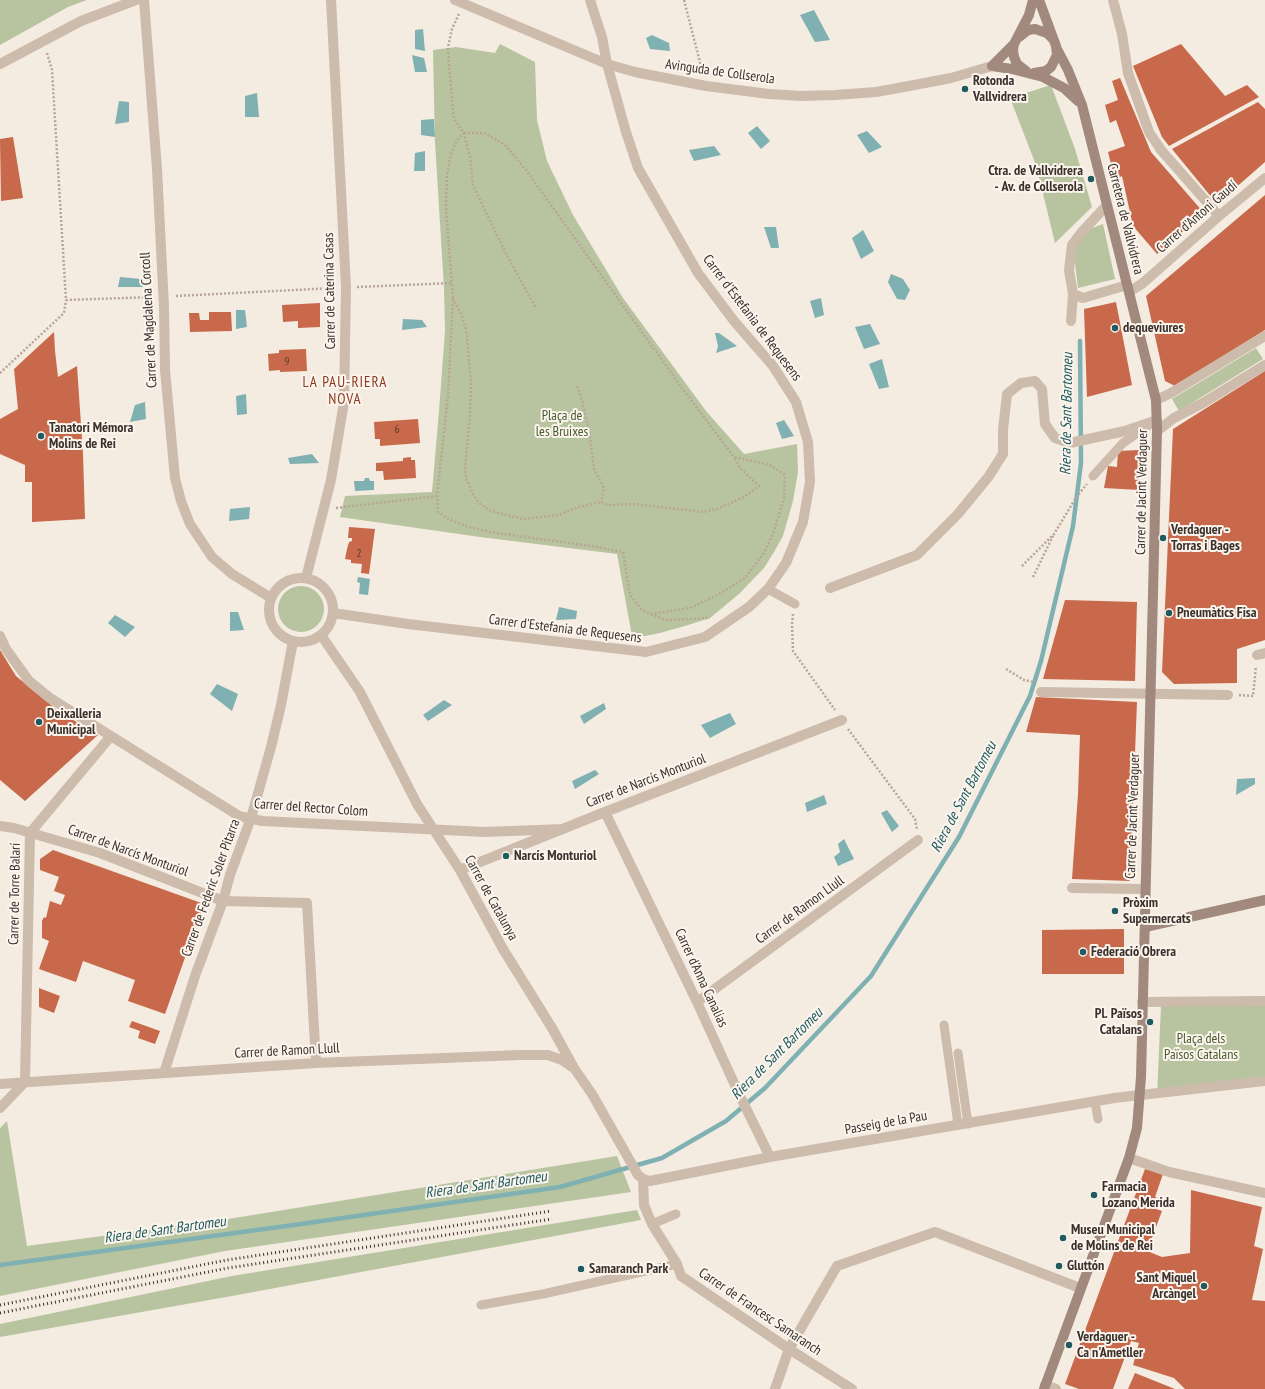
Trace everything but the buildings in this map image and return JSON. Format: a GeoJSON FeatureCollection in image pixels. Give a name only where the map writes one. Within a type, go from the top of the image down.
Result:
{"type":"FeatureCollection","features":[{"type":"Feature","properties":{"kind":"main road"},"geometry":{"type":"LineString","coordinates":[[992,66],[1016,41],[1028,30],[1035,29],[1047,33],[1052,37],[1056,46],[1057,55],[1051,67],[1040,73],[1030,73],[1017,64],[1014,57],[1013,50],[1016,41],[1029,15],[1032,0]]}},
{"type":"Feature","properties":{"kind":"main road","name":"Carretera de Vallvidrera"},"geometry":{"type":"LineString","coordinates":[[1039,0],[1056,46],[1068,70],[1082,105],[1156,400]]}},
{"type":"Feature","properties":{"kind":"main road"},"geometry":{"type":"LineString","coordinates":[[992,66],[1030,73],[1054,81],[1082,105]]}},
{"type":"Feature","properties":{"kind":"main road","name":"Carrer de Jacint Verdaguer"},"geometry":{"type":"LineString","coordinates":[[1045,1387],[1080,1288],[1129,1158],[1137,1128],[1140,1094],[1145,927],[1157,431],[1156,400]]}},
{"type":"Feature","properties":{"kind":"main road"},"geometry":{"type":"LineString","coordinates":[[1145,927],[1265,900]]}},
{"type":"Feature","properties":{"kind":"street"},"geometry":{"type":"LineString","coordinates":[[0,64],[81,21],[136,0]]}},
{"type":"Feature","properties":{"kind":"street","name":"Carrer de Magdalena Corcoll"},"geometry":{"type":"LineString","coordinates":[[144,0],[157,169],[165,370],[175,478],[181,501],[190,524],[212,557],[232,574],[271,598]]}},
{"type":"Feature","properties":{"kind":"street","name":"Carrer de Caterina Casas"},"geometry":{"type":"LineString","coordinates":[[306,578],[331,480],[344,402],[346,287],[331,0]]}},
{"type":"Feature","properties":{"kind":"street","name":"Carrer d'Estefania de Requesens"},"geometry":{"type":"LineString","coordinates":[[333,613],[415,625],[646,652],[705,637],[749,607],[768,588],[786,563],[803,522],[810,482],[808,442],[796,402],[773,366],[734,321],[698,272],[638,168],[626,132],[607,64],[602,37],[590,0]]}},
{"type":"Feature","properties":{"kind":"street"},"geometry":{"type":"LineString","coordinates":[[1113,0],[1122,34],[1128,73],[1149,132],[1161,150],[1219,216]]}},
{"type":"Feature","properties":{"kind":"street","name":"Avinguda de Collserola"},"geometry":{"type":"LineString","coordinates":[[460,2],[607,64],[635,72],[706,86],[769,94],[801,96],[876,92],[952,78],[992,66]]}},
{"type":"Feature","properties":{"kind":"street","name":"Carrer d'Antoni Gaudí"},"geometry":{"type":"LineString","coordinates":[[1073,294],[1083,298],[1128,288],[1143,283],[1219,216],[1265,178]]}},
{"type":"Feature","properties":{"kind":"street"},"geometry":{"type":"LineString","coordinates":[[1071,321],[1073,294],[1069,270],[1072,245],[1107,205]]}},
{"type":"Feature","properties":{"kind":"street"},"geometry":{"type":"LineString","coordinates":[[1156,400],[1263,341]]}},
{"type":"Feature","properties":{"kind":"street"},"geometry":{"type":"LineString","coordinates":[[1157,431],[1174,418],[1265,365]]}},
{"type":"Feature","properties":{"kind":"street"},"geometry":{"type":"LineString","coordinates":[[830,588],[918,555],[958,514],[989,476],[1003,454],[1003,430],[1007,394],[1021,383],[1035,381],[1042,389],[1045,424],[1056,438],[1070,443],[1125,431],[1157,420]]}},
{"type":"Feature","properties":{"kind":"street"},"geometry":{"type":"LineString","coordinates":[[296,578],[306,578],[315,580],[324,586],[330,594],[333,603],[333,613],[331,622],[321,635],[307,641],[293,641],[285,637],[272,623],[269,613],[271,598],[277,588],[285,581],[296,578]]}},
{"type":"Feature","properties":{"kind":"street","name":"Carrer de Catalunya"},"geometry":{"type":"LineString","coordinates":[[321,635],[360,692],[416,804],[460,870],[503,949],[552,1028],[574,1068],[592,1094],[640,1177]]}},
{"type":"Feature","properties":{"kind":"street","name":"Carrer del Rector Colom"},"geometry":{"type":"LineString","coordinates":[[0,636],[6,648],[29,681],[50,698],[239,816],[262,821],[485,832],[563,828]]}},
{"type":"Feature","properties":{"kind":"street","name":"Carrer de Federic Soler Pitarra"},"geometry":{"type":"LineString","coordinates":[[164,1073],[195,976],[223,901],[230,875],[251,818],[283,698],[293,641]]}},
{"type":"Feature","properties":{"kind":"street"},"geometry":{"type":"LineString","coordinates":[[1041,692],[1228,695]]}},
{"type":"Feature","properties":{"kind":"street","name":"Carrer de Narcís Monturiol"},"geometry":{"type":"LineString","coordinates":[[460,870],[563,828],[842,720]]}},
{"type":"Feature","properties":{"kind":"street","name":"Carrer de Torre Balarí"},"geometry":{"type":"LineString","coordinates":[[25,1082],[30,833],[111,736]]}},
{"type":"Feature","properties":{"kind":"street","name":"Carrer d'Anna Canalias"},"geometry":{"type":"LineString","coordinates":[[605,812],[697,1002],[748,1114],[770,1157]]}},
{"type":"Feature","properties":{"kind":"street","name":"Carrer de Narcís Monturiol"},"geometry":{"type":"LineString","coordinates":[[0,826],[100,853],[223,901]]}},
{"type":"Feature","properties":{"kind":"street","name":"Carrer de Ramon Llull"},"geometry":{"type":"LineString","coordinates":[[697,1002],[918,840]]}},
{"type":"Feature","properties":{"kind":"street"},"geometry":{"type":"LineString","coordinates":[[1072,888],[1145,889]]}},
{"type":"Feature","properties":{"kind":"street"},"geometry":{"type":"LineString","coordinates":[[223,901],[307,904],[316,1063]]}},
{"type":"Feature","properties":{"kind":"street"},"geometry":{"type":"LineString","coordinates":[[1142,1002],[1265,1001]]}},
{"type":"Feature","properties":{"kind":"street","name":"Carrer de Ramon Llull"},"geometry":{"type":"LineString","coordinates":[[0,1084],[316,1063],[537,1054],[548,1055],[562,1060],[574,1068]]}},
{"type":"Feature","properties":{"kind":"street"},"geometry":{"type":"LineString","coordinates":[[1140,1094],[1265,1081]]}},
{"type":"Feature","properties":{"kind":"street"},"geometry":{"type":"LineString","coordinates":[[0,1108],[25,1082]]}},
{"type":"Feature","properties":{"kind":"street","name":"Passeig de la Pau"},"geometry":{"type":"LineString","coordinates":[[640,1177],[650,1181],[770,1157],[1140,1094]]}},
{"type":"Feature","properties":{"kind":"street"},"geometry":{"type":"LineString","coordinates":[[1129,1158],[1169,1172],[1265,1193]]}},
{"type":"Feature","properties":{"kind":"street","name":"Carrer de Francesc Samaranch"},"geometry":{"type":"LineString","coordinates":[[640,1177],[644,1204],[652,1224],[677,1264],[681,1276],[788,1349],[852,1389]]}},
{"type":"Feature","properties":{"kind":"street"},"geometry":{"type":"LineString","coordinates":[[775,1389],[788,1349],[837,1266],[935,1232],[1080,1288]]}},
{"type":"Feature","properties":{"kind":"street","name":"Carrer de Jacint Verdaguer"},"geometry":{"type":"LineString","coordinates":[[1045,1387],[1056,1389]]}},
{"type":"Feature","properties":{"kind":"lane"},"geometry":{"type":"LineString","coordinates":[[1093,476],[1123,443],[1157,420]]}},
{"type":"Feature","properties":{"kind":"lane"},"geometry":{"type":"LineString","coordinates":[[768,588],[795,604]]}},
{"type":"Feature","properties":{"kind":"lane"},"geometry":{"type":"LineString","coordinates":[[944,1025],[963,1124]]}},
{"type":"Feature","properties":{"kind":"lane"},"geometry":{"type":"LineString","coordinates":[[958,1053],[963,1124]]}},
{"type":"Feature","properties":{"kind":"lane"},"geometry":{"type":"LineString","coordinates":[[1095,1102],[1098,1119]]}},
{"type":"Feature","properties":{"kind":"lane"},"geometry":{"type":"LineString","coordinates":[[652,1224],[676,1214]]}},
{"type":"Feature","properties":{"kind":"lane"},"geometry":{"type":"LineString","coordinates":[[481,1305],[543,1294],[677,1264]]}},
{"type":"Feature","properties":{"kind":"path"},"geometry":{"type":"LineString","coordinates":[[684,0],[706,86]]}},
{"type":"Feature","properties":{"kind":"path"},"geometry":{"type":"LineString","coordinates":[[460,2],[448,47],[454,120],[464,133],[470,157],[473,185],[505,252],[536,308]]}},
{"type":"Feature","properties":{"kind":"path"},"geometry":{"type":"LineString","coordinates":[[0,373],[64,313],[66,300],[52,70],[43,41]]}},
{"type":"Feature","properties":{"kind":"path"},"geometry":{"type":"LineString","coordinates":[[453,298],[466,329],[469,354],[471,383],[470,417],[465,466],[466,478],[473,494],[480,504],[491,511],[523,519],[559,515],[579,507],[601,502],[608,505],[635,504],[703,512],[717,509],[744,497],[759,486],[740,468],[734,457],[682,388],[526,170],[505,145],[485,133],[464,133],[457,140],[450,154],[447,174],[446,207],[453,298],[448,396],[437,496],[438,512],[465,526],[490,532],[623,552],[630,595],[642,610],[665,620],[710,618]]}},
{"type":"Feature","properties":{"kind":"path"},"geometry":{"type":"LineString","coordinates":[[66,300],[452,283]]}},
{"type":"Feature","properties":{"kind":"path"},"geometry":{"type":"LineString","coordinates":[[577,386],[589,430],[594,469],[604,488],[601,502]]}},
{"type":"Feature","properties":{"kind":"path"},"geometry":{"type":"LineString","coordinates":[[651,614],[690,608],[716,596],[745,578],[764,553],[774,531],[784,498],[784,475],[770,465],[734,457]]}},
{"type":"Feature","properties":{"kind":"path"},"geometry":{"type":"LineString","coordinates":[[1033,577],[1054,534],[1077,496],[1093,476]]}},
{"type":"Feature","properties":{"kind":"path"},"geometry":{"type":"LineString","coordinates":[[324,509],[437,496]]}},
{"type":"Feature","properties":{"kind":"path"},"geometry":{"type":"LineString","coordinates":[[1022,566],[1054,534]]}},
{"type":"Feature","properties":{"kind":"path"},"geometry":{"type":"LineString","coordinates":[[1228,695],[1253,696],[1261,654]]}},
{"type":"Feature","properties":{"kind":"path"},"geometry":{"type":"LineString","coordinates":[[1006,669],[1024,680]]}},
{"type":"Feature","properties":{"kind":"green space"},"geometry":{"type":"Polygon","coordinates":[[[0,0],[87,0],[68,7],[0,45],[0,0]]]}},
{"type":"Feature","properties":{"kind":"green space","name":"Plaça de les Bruixes"},"geometry":{"type":"Polygon","coordinates":[[[500,44],[535,62],[537,120],[547,161],[573,215],[623,298],[706,411],[744,454],[797,444],[798,472],[793,501],[783,536],[764,568],[739,594],[710,618],[660,633],[645,636],[632,636],[617,554],[480,537],[340,517],[345,496],[432,492],[445,331],[444,288],[435,142],[433,50],[456,47],[495,53],[500,44]]]}},
{"type":"Feature","properties":{"kind":"green space"},"geometry":{"type":"Polygon","coordinates":[[[1051,85],[1075,149],[1092,207],[1055,243],[1036,165],[1010,98],[1051,85]]]}},
{"type":"Feature","properties":{"kind":"green space"},"geometry":{"type":"Polygon","coordinates":[[[1103,224],[1115,279],[1078,288],[1073,246],[1084,231],[1103,224]]]}},
{"type":"Feature","properties":{"kind":"green space"},"geometry":{"type":"Polygon","coordinates":[[[1256,348],[1263,359],[1179,411],[1172,399],[1256,348]]]}},
{"type":"Feature","properties":{"kind":"green space"},"geometry":{"type":"Polygon","coordinates":[[[301,586],[314,590],[320,596],[324,609],[320,622],[314,628],[301,632],[288,628],[282,622],[278,609],[282,596],[288,590],[301,586]]]}},
{"type":"Feature","properties":{"kind":"green space","name":"Plaça dels Països Catalans"},"geometry":{"type":"Polygon","coordinates":[[[1265,1005],[1265,1081],[1157,1096],[1161,1006],[1265,1005]]]}},
{"type":"Feature","properties":{"kind":"green space"},"geometry":{"type":"Polygon","coordinates":[[[7,1121],[27,1246],[222,1220],[617,1156],[631,1192],[225,1251],[0,1296],[0,1128],[7,1121]]]}},
{"type":"Feature","properties":{"kind":"green space"},"geometry":{"type":"Polygon","coordinates":[[[637,1210],[641,1220],[232,1296],[0,1337],[0,1324],[232,1276],[637,1210]]]}},
{"type":"Feature","properties":{"kind":"water"},"geometry":{"type":"Polygon","coordinates":[[[814,10],[830,40],[815,42],[800,15],[814,10]]]}},
{"type":"Feature","properties":{"kind":"water"},"geometry":{"type":"Polygon","coordinates":[[[423,29],[425,51],[415,49],[415,30],[423,29]]]}},
{"type":"Feature","properties":{"kind":"water"},"geometry":{"type":"Polygon","coordinates":[[[652,35],[669,43],[670,51],[650,49],[646,38],[652,35]]]}},
{"type":"Feature","properties":{"kind":"water"},"geometry":{"type":"Polygon","coordinates":[[[412,55],[424,58],[427,72],[415,72],[412,55]]]}},
{"type":"Feature","properties":{"kind":"water"},"geometry":{"type":"Polygon","coordinates":[[[257,93],[259,117],[245,117],[245,96],[257,93]]]}},
{"type":"Feature","properties":{"kind":"water"},"geometry":{"type":"Polygon","coordinates":[[[119,101],[129,102],[129,122],[115,124],[119,101]]]}},
{"type":"Feature","properties":{"kind":"water"},"geometry":{"type":"Polygon","coordinates":[[[434,119],[435,137],[421,135],[421,120],[434,119]]]}},
{"type":"Feature","properties":{"kind":"water"},"geometry":{"type":"Polygon","coordinates":[[[757,126],[770,141],[761,149],[748,133],[757,126]]]}},
{"type":"Feature","properties":{"kind":"water"},"geometry":{"type":"Polygon","coordinates":[[[867,131],[882,147],[869,153],[857,135],[867,131]]]}},
{"type":"Feature","properties":{"kind":"water"},"geometry":{"type":"Polygon","coordinates":[[[714,146],[721,155],[694,161],[689,150],[714,146]]]}},
{"type":"Feature","properties":{"kind":"water"},"geometry":{"type":"Polygon","coordinates":[[[425,151],[425,171],[414,171],[415,153],[425,151]]]}},
{"type":"Feature","properties":{"kind":"water"},"geometry":{"type":"Polygon","coordinates":[[[764,227],[776,227],[779,248],[771,248],[764,227]]]}},
{"type":"Feature","properties":{"kind":"water"},"geometry":{"type":"Polygon","coordinates":[[[863,230],[874,251],[861,259],[852,238],[863,230]]]}},
{"type":"Feature","properties":{"kind":"water"},"geometry":{"type":"Polygon","coordinates":[[[891,274],[903,279],[910,290],[905,300],[897,299],[888,282],[891,274]]]}},
{"type":"Feature","properties":{"kind":"water"},"geometry":{"type":"Polygon","coordinates":[[[120,277],[141,279],[143,287],[118,287],[120,277]]]}},
{"type":"Feature","properties":{"kind":"water"},"geometry":{"type":"Polygon","coordinates":[[[821,298],[824,315],[815,318],[810,301],[821,298]]]}},
{"type":"Feature","properties":{"kind":"water"},"geometry":{"type":"Polygon","coordinates":[[[236,310],[245,310],[247,327],[236,329],[236,310]]]}},
{"type":"Feature","properties":{"kind":"water"},"geometry":{"type":"Polygon","coordinates":[[[403,319],[422,320],[427,327],[402,330],[403,319]]]}},
{"type":"Feature","properties":{"kind":"water"},"geometry":{"type":"Polygon","coordinates":[[[870,324],[880,344],[864,349],[855,327],[870,324]]]}},
{"type":"Feature","properties":{"kind":"water"},"geometry":{"type":"Polygon","coordinates":[[[715,333],[719,333],[737,346],[716,353],[718,346],[715,333]]]}},
{"type":"Feature","properties":{"kind":"water"},"geometry":{"type":"Polygon","coordinates":[[[882,359],[889,387],[879,389],[869,364],[882,359]]]}},
{"type":"Feature","properties":{"kind":"water"},"geometry":{"type":"Polygon","coordinates":[[[246,394],[247,414],[237,415],[236,396],[246,394]]]}},
{"type":"Feature","properties":{"kind":"water"},"geometry":{"type":"Polygon","coordinates":[[[145,402],[146,419],[130,422],[135,405],[145,402]]]}},
{"type":"Feature","properties":{"kind":"water"},"geometry":{"type":"Polygon","coordinates":[[[784,420],[794,436],[782,439],[776,423],[784,420]]]}},
{"type":"Feature","properties":{"kind":"water"},"geometry":{"type":"Polygon","coordinates":[[[312,454],[319,463],[290,464],[288,458],[312,454]]]}},
{"type":"Feature","properties":{"kind":"water"},"geometry":{"type":"Polygon","coordinates":[[[365,478],[369,478],[370,481],[374,481],[374,490],[355,491],[354,481],[364,481],[365,478]]]}},
{"type":"Feature","properties":{"kind":"water"},"geometry":{"type":"Polygon","coordinates":[[[250,507],[249,519],[229,521],[230,509],[250,507]]]}},
{"type":"Feature","properties":{"kind":"water"},"geometry":{"type":"Polygon","coordinates":[[[358,577],[370,579],[368,595],[359,594],[360,583],[357,582],[358,577]]]}},
{"type":"Feature","properties":{"kind":"water"},"geometry":{"type":"Polygon","coordinates":[[[559,607],[577,611],[576,619],[556,620],[559,607]]]}},
{"type":"Feature","properties":{"kind":"water"},"geometry":{"type":"Polygon","coordinates":[[[230,612],[238,612],[244,630],[230,631],[230,612]]]}},
{"type":"Feature","properties":{"kind":"water"},"geometry":{"type":"Polygon","coordinates":[[[115,615],[135,627],[125,637],[108,623],[115,615]]]}},
{"type":"Feature","properties":{"kind":"water"},"geometry":{"type":"Polygon","coordinates":[[[217,684],[238,694],[232,711],[210,694],[217,684]]]}},
{"type":"Feature","properties":{"kind":"water"},"geometry":{"type":"Polygon","coordinates":[[[444,700],[452,705],[428,721],[423,715],[444,700]]]}},
{"type":"Feature","properties":{"kind":"water"},"geometry":{"type":"Polygon","coordinates":[[[604,703],[606,709],[584,724],[580,716],[604,703]]]}},
{"type":"Feature","properties":{"kind":"water"},"geometry":{"type":"Polygon","coordinates":[[[730,713],[736,724],[710,738],[701,725],[730,713]]]}},
{"type":"Feature","properties":{"kind":"water"},"geometry":{"type":"Polygon","coordinates":[[[595,770],[599,774],[575,789],[572,781],[595,770]]]}},
{"type":"Feature","properties":{"kind":"water"},"geometry":{"type":"Polygon","coordinates":[[[1255,778],[1255,784],[1236,795],[1237,779],[1255,778]]]}},
{"type":"Feature","properties":{"kind":"water"},"geometry":{"type":"Polygon","coordinates":[[[824,795],[827,804],[807,812],[805,803],[824,795]]]}},
{"type":"Feature","properties":{"kind":"water"},"geometry":{"type":"Polygon","coordinates":[[[887,810],[899,826],[892,832],[881,813],[887,810]]]}},
{"type":"Feature","properties":{"kind":"water"},"geometry":{"type":"Polygon","coordinates":[[[844,839],[854,859],[838,866],[834,857],[840,852],[838,844],[844,839]]]}},
{"type":"Feature","properties":{"kind":"waterway","name":"Riera de Sant Bartomeu"},"geometry":{"type":"LineString","coordinates":[[0,1265],[560,1187],[662,1158],[726,1121],[765,1088],[871,976],[959,837],[1030,696],[1041,661],[1073,526],[1081,463],[1080,341]]}},
{"type":"Feature","properties":{"kind":"railway"},"geometry":{"type":"LineString","coordinates":[[0,1305],[227,1260],[551,1211]]}},
{"type":"Feature","properties":{"kind":"railway"},"geometry":{"type":"LineString","coordinates":[[0,1313],[228,1268],[552,1219]]}},
{"type":"Feature","properties":{"kind":"place","name":"Rotonda Vallvidrera"},"geometry":{"type":"Point","coordinates":[965,89]}},
{"type":"Feature","properties":{"kind":"place","name":"Ctra. de Vallvidrera - Av. de Collserola"},"geometry":{"type":"Point","coordinates":[1091,179]}},
{"type":"Feature","properties":{"kind":"place","name":"dequeviures"},"geometry":{"type":"Point","coordinates":[1115,328]}},
{"type":"Feature","properties":{"kind":"place","name":"Tanatori Mémora Molins de Rei"},"geometry":{"type":"Point","coordinates":[41,436]}},
{"type":"Feature","properties":{"kind":"place","name":"Verdaguer - Torras i Bages"},"geometry":{"type":"Point","coordinates":[1163,538]}},
{"type":"Feature","properties":{"kind":"place","name":"Pneumàtics Fisa"},"geometry":{"type":"Point","coordinates":[1169,613]}},
{"type":"Feature","properties":{"kind":"place","name":"Deixalleria Municipal"},"geometry":{"type":"Point","coordinates":[39,722]}},
{"type":"Feature","properties":{"kind":"place","name":"Narcís Monturiol"},"geometry":{"type":"Point","coordinates":[506,856]}},
{"type":"Feature","properties":{"kind":"place","name":"Pròxim Supermercats"},"geometry":{"type":"Point","coordinates":[1115,911]}},
{"type":"Feature","properties":{"kind":"place","name":"Federació Obrera"},"geometry":{"type":"Point","coordinates":[1083,952]}},
{"type":"Feature","properties":{"kind":"place","name":"Pl. Països Catalans"},"geometry":{"type":"Point","coordinates":[1150,1022]}},
{"type":"Feature","properties":{"kind":"place","name":"Farmacia Lozano Merida"},"geometry":{"type":"Point","coordinates":[1094,1195]}},
{"type":"Feature","properties":{"kind":"place","name":"Museu Municipal de Molins de Rei"},"geometry":{"type":"Point","coordinates":[1063,1238]}},
{"type":"Feature","properties":{"kind":"place","name":"Gluttón"},"geometry":{"type":"Point","coordinates":[1059,1266]}},
{"type":"Feature","properties":{"kind":"place","name":"Samaranch Park"},"geometry":{"type":"Point","coordinates":[581,1269]}},
{"type":"Feature","properties":{"kind":"place","name":"Sant Miquel Arcàngel"},"geometry":{"type":"Point","coordinates":[1204,1286]}},
{"type":"Feature","properties":{"kind":"place","name":"Verdaguer - Ca n'Ametller"},"geometry":{"type":"Point","coordinates":[1069,1345]}},
{"type":"Feature","properties":{"kind":"district","name":"LA PAU-RIERA NOVA"},"geometry":{"type":"Point","coordinates":[345,392]}}]}
